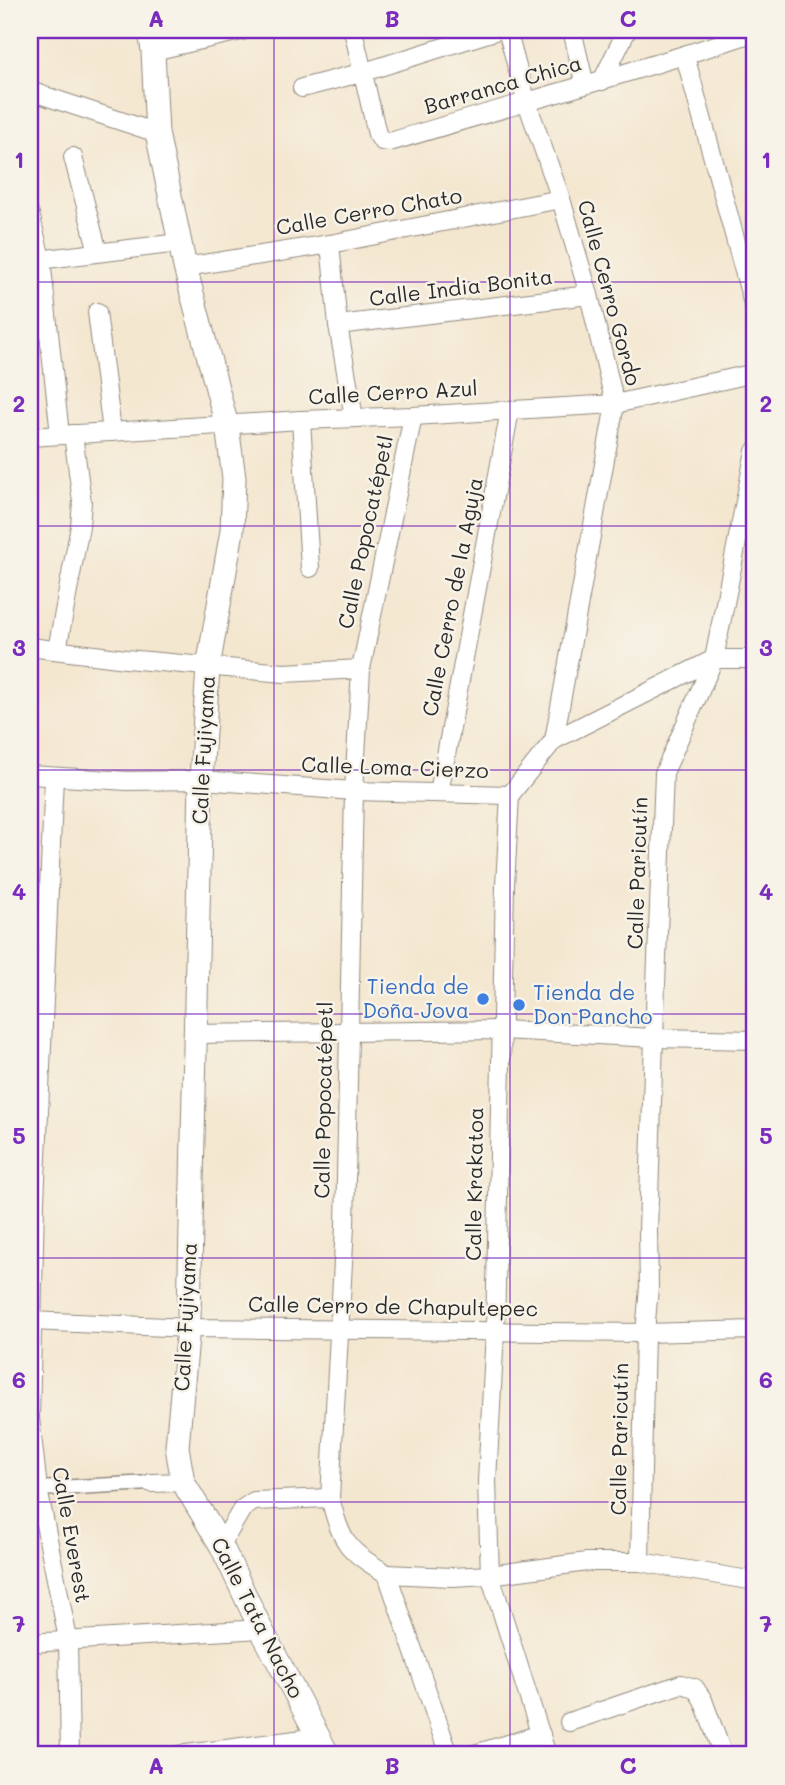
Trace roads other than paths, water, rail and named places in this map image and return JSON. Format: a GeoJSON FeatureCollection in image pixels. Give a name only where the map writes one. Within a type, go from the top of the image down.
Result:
{"type":"FeatureCollection","features":[{"type":"Feature","properties":{"kind":"street"},"geometry":{"type":"LineString","coordinates":[[151,40],[245,30]]}},
{"type":"Feature","properties":{"kind":"street"},"geometry":{"type":"LineString","coordinates":[[353,30],[364,72]]}},
{"type":"Feature","properties":{"kind":"street"},"geometry":{"type":"LineString","coordinates":[[302,88],[364,72],[498,30]]}},
{"type":"Feature","properties":{"kind":"street","name":"Calle Cerro Gordo"},"geometry":{"type":"LineString","coordinates":[[507,30],[526,100],[561,199],[589,295],[615,404],[554,740]]}},
{"type":"Feature","properties":{"kind":"street"},"geometry":{"type":"LineString","coordinates":[[572,30],[593,83]]}},
{"type":"Feature","properties":{"kind":"street"},"geometry":{"type":"LineString","coordinates":[[593,83],[627,30]]}},
{"type":"Feature","properties":{"kind":"street","name":"Barranca Chica"},"geometry":{"type":"LineString","coordinates":[[364,72],[377,134],[382,141],[390,142],[526,100],[685,56],[755,32]]}},
{"type":"Feature","properties":{"kind":"street","name":"Calle Fujiyama"},"geometry":{"type":"LineString","coordinates":[[151,40],[157,133],[179,243],[227,426],[234,478],[232,531],[208,667],[201,780],[189,1328],[177,1447],[183,1482]]}},
{"type":"Feature","properties":{"kind":"street"},"geometry":{"type":"LineString","coordinates":[[685,56],[755,311]]}},
{"type":"Feature","properties":{"kind":"street"},"geometry":{"type":"LineString","coordinates":[[30,91],[157,133]]}},
{"type":"Feature","properties":{"kind":"street"},"geometry":{"type":"LineString","coordinates":[[73,157],[98,252]]}},
{"type":"Feature","properties":{"kind":"street","name":"Calle Cerro Chato"},"geometry":{"type":"LineString","coordinates":[[185,267],[330,244],[561,199]]}},
{"type":"Feature","properties":{"kind":"street"},"geometry":{"type":"LineString","coordinates":[[30,215],[67,435],[82,502],[57,650]]}},
{"type":"Feature","properties":{"kind":"street"},"geometry":{"type":"LineString","coordinates":[[36,260],[179,243]]}},
{"type":"Feature","properties":{"kind":"street"},"geometry":{"type":"LineString","coordinates":[[330,244],[338,326],[354,418]]}},
{"type":"Feature","properties":{"kind":"street","name":"Calle India Bonita"},"geometry":{"type":"LineString","coordinates":[[338,326],[589,295]]}},
{"type":"Feature","properties":{"kind":"street"},"geometry":{"type":"LineString","coordinates":[[97,312],[112,432]]}},
{"type":"Feature","properties":{"kind":"street","name":"Calle Cerro Azul"},"geometry":{"type":"LineString","coordinates":[[30,437],[615,404],[755,373]]}},
{"type":"Feature","properties":{"kind":"street","name":"Calle Cerro de la Aguja"},"geometry":{"type":"LineString","coordinates":[[439,793],[510,410]]}},
{"type":"Feature","properties":{"kind":"street","name":"Calle Popocatépetl"},"geometry":{"type":"LineString","coordinates":[[387,1574],[356,1556],[338,1529],[330,1498],[341,1330],[354,791],[361,669],[413,416]]}},
{"type":"Feature","properties":{"kind":"street"},"geometry":{"type":"LineString","coordinates":[[301,420],[310,568]]}},
{"type":"Feature","properties":{"kind":"street","name":"Calle Paricutín"},"geometry":{"type":"LineString","coordinates":[[640,1562],[664,773],[714,659],[755,451]]}},
{"type":"Feature","properties":{"kind":"street"},"geometry":{"type":"LineString","coordinates":[[30,647],[284,673],[361,669]]}},
{"type":"Feature","properties":{"kind":"street","name":"Calle Loma Cierzo"},"geometry":{"type":"LineString","coordinates":[[30,775],[127,781],[201,780],[354,791],[510,794],[554,740],[714,659],[755,659]]}},
{"type":"Feature","properties":{"kind":"street","name":"Calle Everest"},"geometry":{"type":"LineString","coordinates":[[54,777],[32,1201],[30,1418],[34,1489],[68,1640],[70,1755]]}},
{"type":"Feature","properties":{"kind":"street","name":"Calle Krakatoa"},"geometry":{"type":"LineString","coordinates":[[510,794],[495,1331],[487,1481],[490,1575],[547,1755]]}},
{"type":"Feature","properties":{"kind":"street"},"geometry":{"type":"LineString","coordinates":[[195,1034],[502,1030],[755,1040]]}},
{"type":"Feature","properties":{"kind":"street","name":"Calle Cerro de Chapultepec"},"geometry":{"type":"LineString","coordinates":[[31,1321],[189,1328],[341,1330],[645,1333],[755,1330]]}},
{"type":"Feature","properties":{"kind":"street"},"geometry":{"type":"LineString","coordinates":[[34,1489],[183,1482]]}},
{"type":"Feature","properties":{"kind":"street","name":"Calle Tata Nacho"},"geometry":{"type":"LineString","coordinates":[[183,1482],[221,1545],[261,1629],[323,1746]]}},
{"type":"Feature","properties":{"kind":"street"},"geometry":{"type":"LineString","coordinates":[[221,1545],[242,1509],[254,1501],[330,1498]]}},
{"type":"Feature","properties":{"kind":"street"},"geometry":{"type":"LineString","coordinates":[[449,1755],[387,1574],[452,1577],[490,1575],[587,1562],[640,1562],[755,1581]]}},
{"type":"Feature","properties":{"kind":"street"},"geometry":{"type":"LineString","coordinates":[[30,1643],[261,1629]]}},
{"type":"Feature","properties":{"kind":"street"},"geometry":{"type":"LineString","coordinates":[[569,1722],[681,1684],[695,1688],[703,1699],[723,1755]]}},
{"type":"Feature","properties":{"kind":"street"},"geometry":{"type":"LineString","coordinates":[[471,1755],[541,1734]]}},
{"type":"Feature","properties":{"kind":"street"},"geometry":{"type":"LineString","coordinates":[[178,1755],[323,1746]]}},
{"type":"Feature","properties":{"kind":"place","name":"Tienda de Doña Jova"},"geometry":{"type":"Point","coordinates":[483,999]}},
{"type":"Feature","properties":{"kind":"place","name":"Tienda de Don Pancho"},"geometry":{"type":"Point","coordinates":[519,1005]}}]}
